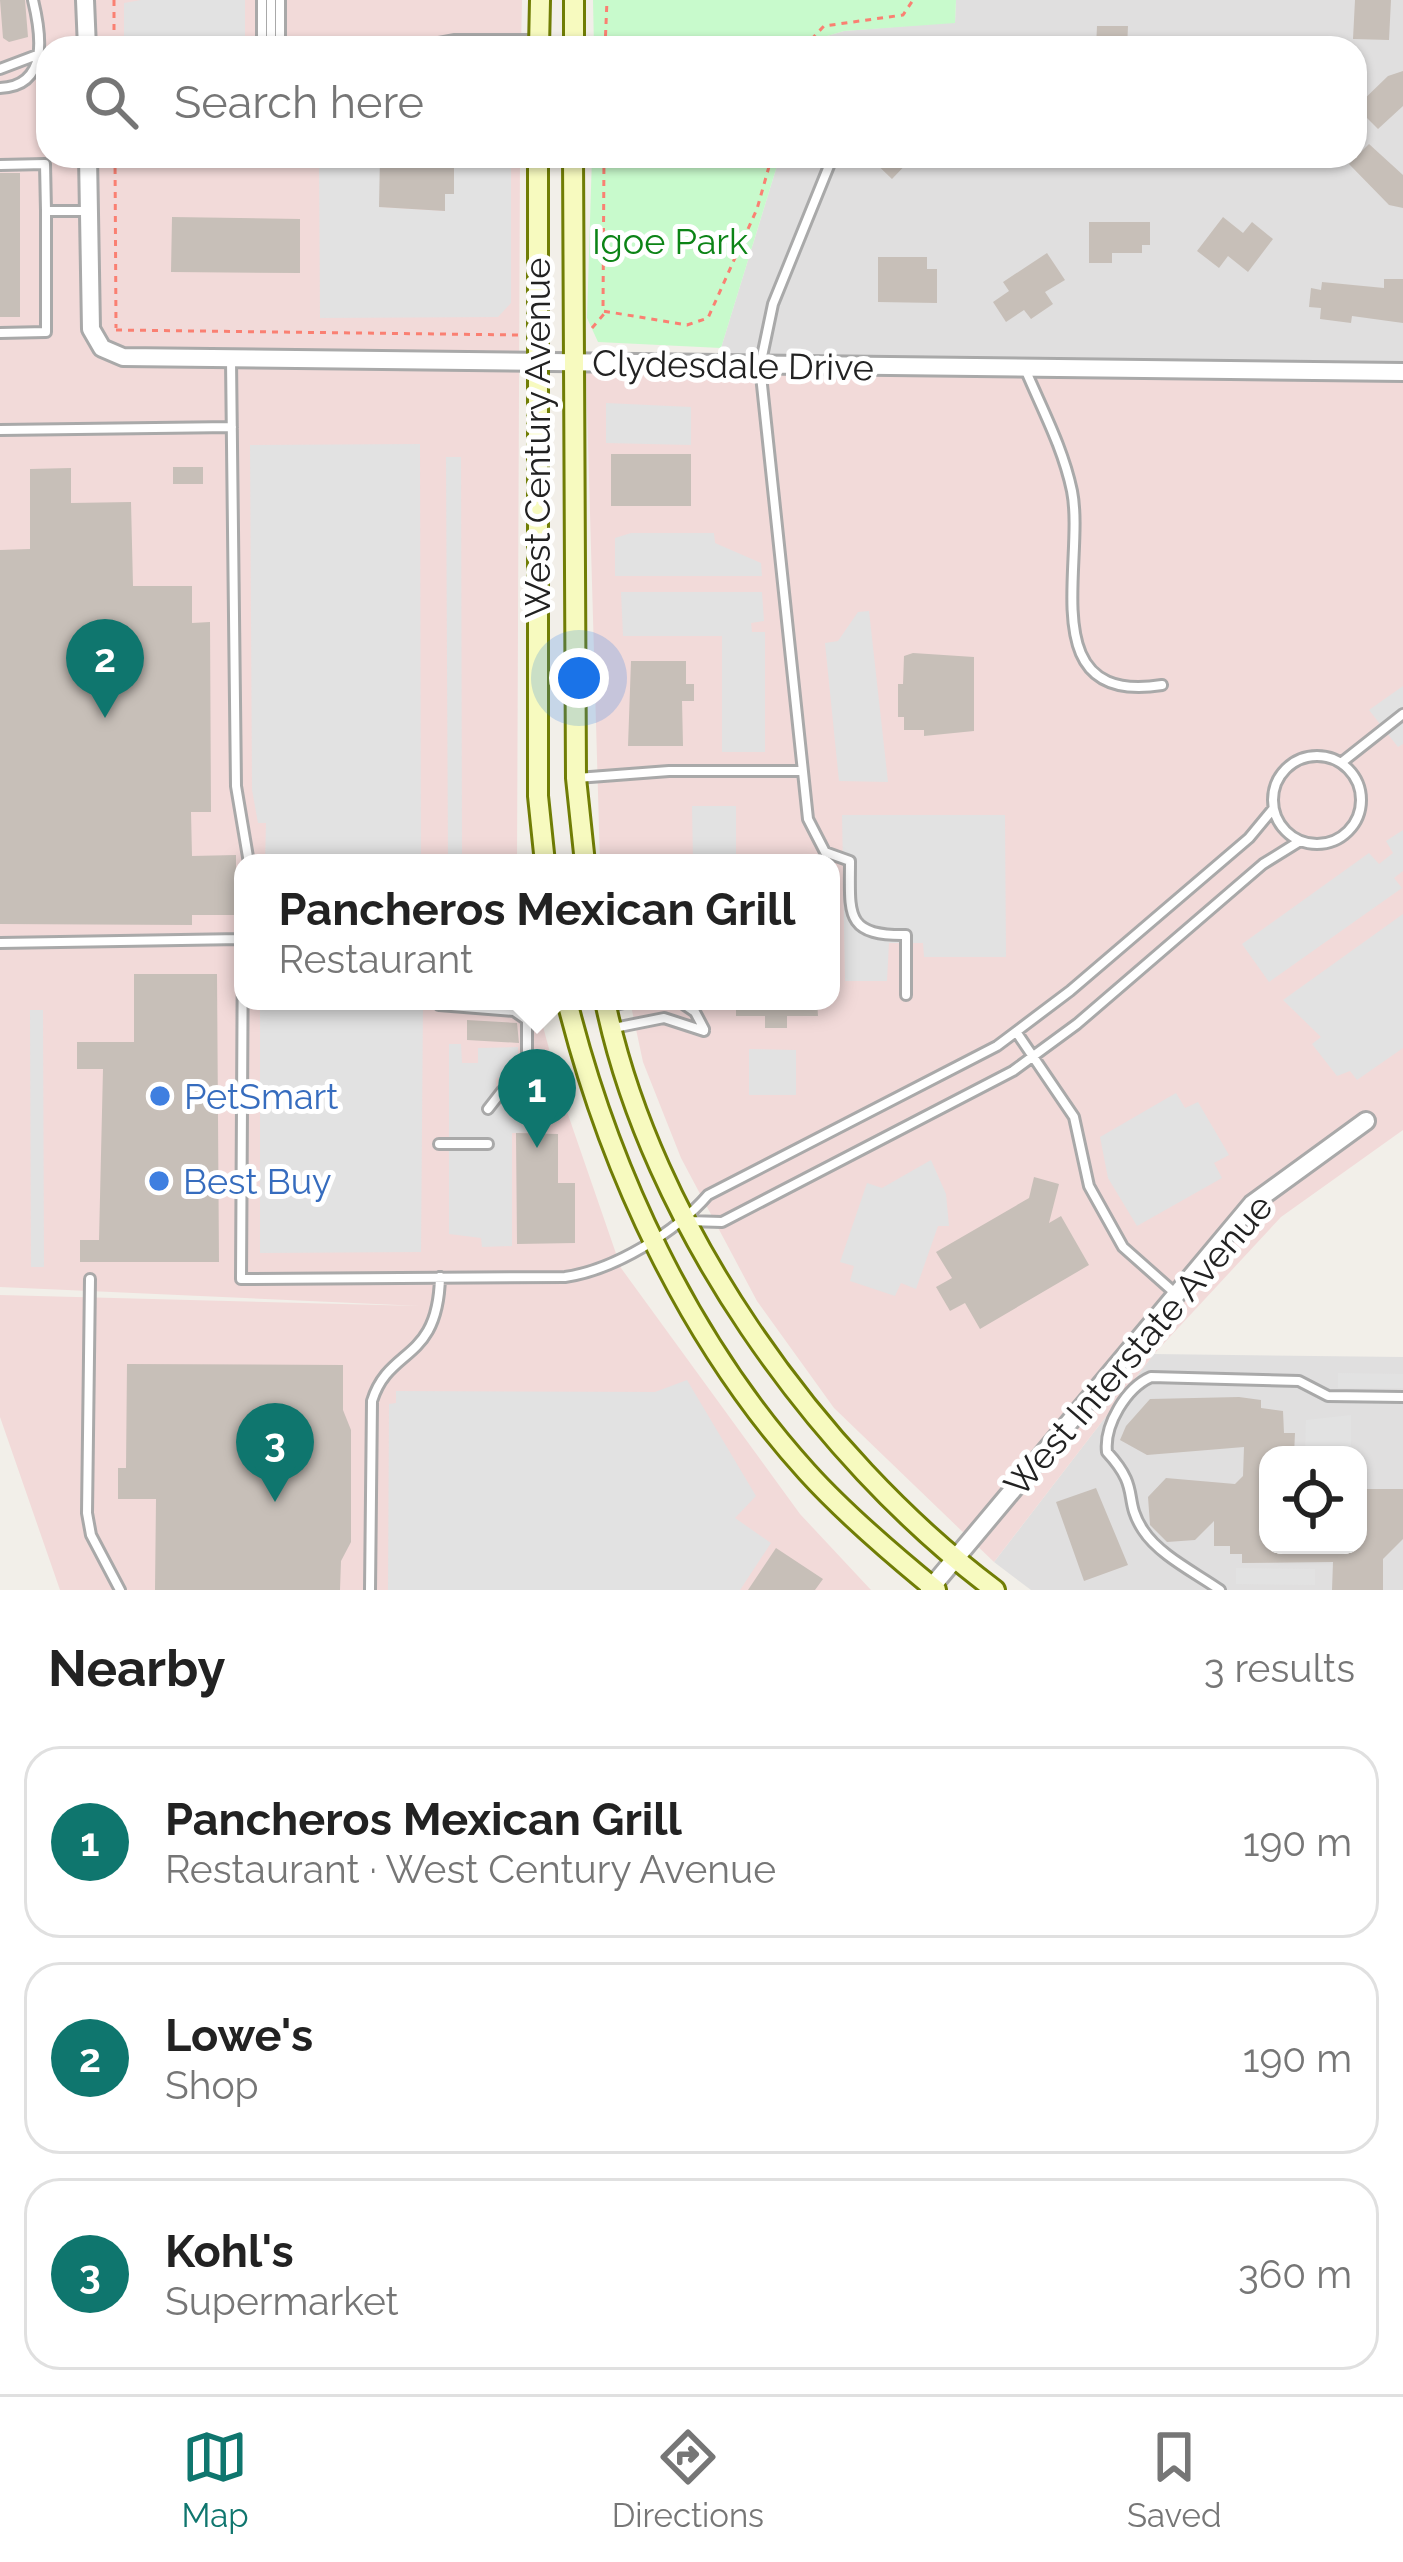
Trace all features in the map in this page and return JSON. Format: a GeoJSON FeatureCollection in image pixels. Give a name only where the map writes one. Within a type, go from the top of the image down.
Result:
{"type":"FeatureCollection","features":[{"type":"Feature","properties":{"kind":"main road"},"geometry":{"type":"LineString","coordinates":[[539,36],[540,0]]}},
{"type":"Feature","properties":{"kind":"main road"},"geometry":{"type":"LineString","coordinates":[[574,0],[574,36]]}},
{"type":"Feature","properties":{"kind":"main road","name":"West Century Avenue"},"geometry":{"type":"LineString","coordinates":[[538,168],[538,796],[543,854]]}},
{"type":"Feature","properties":{"kind":"main road","name":"West Century Avenue"},"geometry":{"type":"LineString","coordinates":[[573,168],[576,778],[584,854]]}},
{"type":"Feature","properties":{"kind":"main road"},"geometry":{"type":"LineString","coordinates":[[571,1010],[597,1103],[654,1238],[722,1361],[807,1473],[932,1589]]}},
{"type":"Feature","properties":{"kind":"main road"},"geometry":{"type":"LineString","coordinates":[[607,1010],[644,1127],[686,1221],[762,1341],[832,1435],[956,1559],[995,1590]]}},
{"type":"Feature","properties":{"kind":"street"},"geometry":{"type":"LineString","coordinates":[[85,0],[86,36]]}},
{"type":"Feature","properties":{"kind":"street"},"geometry":{"type":"LineString","coordinates":[[88,168],[89,314],[98,343],[115,356]]}},
{"type":"Feature","properties":{"kind":"street","name":"Clydesdale Drive"},"geometry":{"type":"LineString","coordinates":[[115,356],[1403,372]]}},
{"type":"Feature","properties":{"kind":"street","name":"West Interstate Avenue"},"geometry":{"type":"LineString","coordinates":[[932,1589],[1266,1191],[1366,1121]]}},
{"type":"Feature","properties":{"kind":"lane"},"geometry":{"type":"LineString","coordinates":[[33,0],[39,36]]}},
{"type":"Feature","properties":{"kind":"lane"},"geometry":{"type":"LineString","coordinates":[[271,0],[271,36]]}},
{"type":"Feature","properties":{"kind":"lane"},"geometry":{"type":"LineString","coordinates":[[271,0],[271,36]]}},
{"type":"Feature","properties":{"kind":"lane"},"geometry":{"type":"LineString","coordinates":[[0,68],[26,63],[36,55]]}},
{"type":"Feature","properties":{"kind":"lane"},"geometry":{"type":"LineString","coordinates":[[0,88],[28,75],[36,60]]}},
{"type":"Feature","properties":{"kind":"lane"},"geometry":{"type":"LineString","coordinates":[[0,165],[36,164]]}},
{"type":"Feature","properties":{"kind":"lane"},"geometry":{"type":"LineString","coordinates":[[0,333],[46,332],[45,168]]}},
{"type":"Feature","properties":{"kind":"lane"},"geometry":{"type":"LineString","coordinates":[[828,168],[773,304],[760,366],[801,771],[814,836],[829,854]]}},
{"type":"Feature","properties":{"kind":"lane"},"geometry":{"type":"LineString","coordinates":[[46,211],[89,211]]}},
{"type":"Feature","properties":{"kind":"lane"},"geometry":{"type":"LineString","coordinates":[[231,359],[236,786],[247,854]]}},
{"type":"Feature","properties":{"kind":"lane"},"geometry":{"type":"LineString","coordinates":[[1026,369],[1061,447],[1073,496],[1068,616],[1080,653],[1104,677],[1131,690],[1162,685]]}},
{"type":"Feature","properties":{"kind":"lane"},"geometry":{"type":"LineString","coordinates":[[0,430],[232,427]]}},
{"type":"Feature","properties":{"kind":"lane"},"geometry":{"type":"LineString","coordinates":[[1341,763],[1403,714]]}},
{"type":"Feature","properties":{"kind":"lane"},"geometry":{"type":"LineString","coordinates":[[686,1221],[722,1222],[963,1101],[1034,1057],[1263,864],[1300,841],[1328,843],[1352,827],[1361,800],[1358,786],[1341,763],[1313,756],[1287,768],[1273,794],[1278,822],[1300,841]]}},
{"type":"Feature","properties":{"kind":"lane"},"geometry":{"type":"LineString","coordinates":[[576,778],[669,771],[801,771]]}},
{"type":"Feature","properties":{"kind":"lane"},"geometry":{"type":"LineString","coordinates":[[242,1010],[241,1279],[578,1275],[686,1221],[708,1195],[928,1086],[1017,1033],[1249,838],[1274,808]]}},
{"type":"Feature","properties":{"kind":"lane"},"geometry":{"type":"LineString","coordinates":[[840,859],[850,861],[854,920],[872,934],[906,935],[906,995]]}},
{"type":"Feature","properties":{"kind":"lane"},"geometry":{"type":"LineString","coordinates":[[0,943],[234,935]]}},
{"type":"Feature","properties":{"kind":"lane"},"geometry":{"type":"LineString","coordinates":[[488,1109],[502,1091],[518,1090],[527,1080],[527,1020],[514,1011],[502,1010]]}},
{"type":"Feature","properties":{"kind":"lane"},"geometry":{"type":"LineString","coordinates":[[612,1029],[664,1018],[704,1031],[692,1010]]}},
{"type":"Feature","properties":{"kind":"lane"},"geometry":{"type":"LineString","coordinates":[[1017,1033],[1074,1117],[1089,1186],[1114,1232],[1137,1264],[1177,1295]]}},
{"type":"Feature","properties":{"kind":"lane"},"geometry":{"type":"LineString","coordinates":[[440,1144],[488,1144]]}},
{"type":"Feature","properties":{"kind":"lane"},"geometry":{"type":"LineString","coordinates":[[370,1590],[372,1401],[384,1377],[429,1333],[440,1277]]}},
{"type":"Feature","properties":{"kind":"lane"},"geometry":{"type":"LineString","coordinates":[[90,1279],[87,1513],[120,1590]]}},
{"type":"Feature","properties":{"kind":"lane"},"geometry":{"type":"LineString","coordinates":[[1220,1590],[1144,1533],[1129,1477],[1107,1452],[1109,1424],[1141,1382],[1151,1377],[1299,1381],[1328,1396],[1403,1397]]}},
{"type":"Feature","properties":{"kind":"path"},"geometry":{"type":"LineString","coordinates":[[114,0],[114,36]]}},
{"type":"Feature","properties":{"kind":"path"},"geometry":{"type":"LineString","coordinates":[[606,36],[607,0]]}},
{"type":"Feature","properties":{"kind":"path"},"geometry":{"type":"LineString","coordinates":[[814,36],[824,26],[903,15],[914,0]]}},
{"type":"Feature","properties":{"kind":"path"},"geometry":{"type":"LineString","coordinates":[[115,168],[115,356]]}},
{"type":"Feature","properties":{"kind":"path"},"geometry":{"type":"LineString","coordinates":[[573,331],[590,330],[604,314],[604,168]]}},
{"type":"Feature","properties":{"kind":"path"},"geometry":{"type":"LineString","coordinates":[[604,314],[687,325],[705,321],[754,215],[768,168]]}},
{"type":"Feature","properties":{"kind":"path"},"geometry":{"type":"LineString","coordinates":[[116,330],[493,338],[536,331]]}},
{"type":"Feature","properties":{"kind":"shaded area"},"geometry":{"type":"Polygon","coordinates":[[[0,0],[522,0],[521,36],[36,36],[36,168],[520,168],[517,854],[234,854],[234,1010],[538,1010],[563,1100],[621,1268],[800,1514],[871,1590],[60,1590],[0,1417],[0,1295],[420,1306],[0,1287],[0,0]]]}},
{"type":"Feature","properties":{"kind":"shaded area"},"geometry":{"type":"Polygon","coordinates":[[[245,0],[245,36],[124,36],[124,3],[245,0]]]}},
{"type":"Feature","properties":{"kind":"shaded area"},"geometry":{"type":"Polygon","coordinates":[[[956,0],[1403,0],[1403,381],[726,373],[721,348],[776,168],[1367,168],[1367,36],[827,36],[955,22],[956,0]]]}},
{"type":"Feature","properties":{"kind":"shaded area"},"geometry":{"type":"Polygon","coordinates":[[[319,168],[380,168],[380,207],[445,211],[445,194],[454,194],[454,168],[511,168],[511,303],[498,317],[320,318],[319,168]]]}},
{"type":"Feature","properties":{"kind":"shaded area"},"geometry":{"type":"Polygon","coordinates":[[[586,373],[1403,381],[1403,1130],[1281,1217],[1154,1354],[994,1562],[834,1408],[757,1301],[681,1158],[643,1062],[632,1010],[840,1010],[840,854],[600,854],[586,373]]]}},
{"type":"Feature","properties":{"kind":"shaded area"},"geometry":{"type":"Polygon","coordinates":[[[606,403],[691,407],[691,445],[606,443],[606,403]]]}},
{"type":"Feature","properties":{"kind":"shaded area"},"geometry":{"type":"Polygon","coordinates":[[[420,444],[421,854],[265,854],[266,823],[258,823],[252,790],[250,445],[420,444]]]}},
{"type":"Feature","properties":{"kind":"shaded area"},"geometry":{"type":"Polygon","coordinates":[[[446,457],[461,457],[462,854],[448,854],[446,457]]]}},
{"type":"Feature","properties":{"kind":"shaded area"},"geometry":{"type":"Polygon","coordinates":[[[631,533],[714,533],[715,543],[761,563],[762,576],[615,576],[615,538],[631,533]]]}},
{"type":"Feature","properties":{"kind":"shaded area"},"geometry":{"type":"Polygon","coordinates":[[[621,592],[762,592],[764,621],[751,623],[752,632],[765,632],[765,752],[722,752],[722,636],[623,636],[621,592]]]}},
{"type":"Feature","properties":{"kind":"shaded area"},"geometry":{"type":"Polygon","coordinates":[[[869,611],[888,782],[839,781],[825,643],[838,641],[858,612],[869,611]]]}},
{"type":"Feature","properties":{"kind":"shaded area"},"geometry":{"type":"Polygon","coordinates":[[[1403,686],[1403,744],[1398,747],[1369,710],[1403,686]]]}},
{"type":"Feature","properties":{"kind":"shaded area"},"geometry":{"type":"Polygon","coordinates":[[[692,806],[736,806],[736,854],[693,854],[692,806]]]}},
{"type":"Feature","properties":{"kind":"shaded area"},"geometry":{"type":"Polygon","coordinates":[[[842,815],[1005,815],[1006,957],[924,957],[923,943],[889,943],[887,981],[845,981],[842,815]]]}},
{"type":"Feature","properties":{"kind":"shaded area"},"geometry":{"type":"Polygon","coordinates":[[[1403,830],[1403,871],[1394,878],[1402,888],[1269,982],[1242,944],[1369,853],[1379,864],[1393,853],[1386,841],[1403,830]]]}},
{"type":"Feature","properties":{"kind":"shaded area"},"geometry":{"type":"Polygon","coordinates":[[[1403,914],[1403,1048],[1357,1080],[1350,1071],[1337,1076],[1312,1044],[1321,1037],[1283,1000],[1403,914]]]}},
{"type":"Feature","properties":{"kind":"shaded area"},"geometry":{"type":"Polygon","coordinates":[[[30,1010],[43,1010],[44,1267],[31,1267],[30,1010]]]}},
{"type":"Feature","properties":{"kind":"shaded area"},"geometry":{"type":"Polygon","coordinates":[[[260,1010],[423,1010],[421,1252],[260,1253],[260,1010]]]}},
{"type":"Feature","properties":{"kind":"shaded area"},"geometry":{"type":"Polygon","coordinates":[[[449,1044],[461,1044],[462,1063],[478,1063],[478,1048],[518,1047],[518,1079],[496,1078],[496,1102],[540,1102],[540,1132],[512,1133],[512,1246],[482,1247],[481,1238],[449,1234],[449,1044]]]}},
{"type":"Feature","properties":{"kind":"shaded area"},"geometry":{"type":"Polygon","coordinates":[[[749,1049],[796,1050],[796,1095],[749,1095],[749,1049]]]}},
{"type":"Feature","properties":{"kind":"shaded area"},"geometry":{"type":"Polygon","coordinates":[[[1176,1093],[1185,1108],[1198,1102],[1229,1155],[1214,1163],[1222,1178],[1137,1226],[1108,1178],[1100,1137],[1176,1093]]]}},
{"type":"Feature","properties":{"kind":"shaded area"},"geometry":{"type":"Polygon","coordinates":[[[931,1160],[946,1194],[949,1226],[938,1226],[916,1289],[901,1283],[895,1296],[850,1281],[854,1266],[840,1262],[867,1183],[882,1188],[931,1160]]]}},
{"type":"Feature","properties":{"kind":"shaded area"},"geometry":{"type":"Polygon","coordinates":[[[1154,1354],[1403,1357],[1403,1590],[1031,1590],[994,1562],[1154,1354]]]}},
{"type":"Feature","properties":{"kind":"shaded area"},"geometry":{"type":"Polygon","coordinates":[[[1338,1373],[1403,1374],[1403,1388],[1338,1388],[1338,1373]]]}},
{"type":"Feature","properties":{"kind":"shaded area"},"geometry":{"type":"Polygon","coordinates":[[[687,1380],[756,1496],[735,1518],[771,1543],[740,1590],[388,1590],[389,1404],[396,1403],[396,1391],[655,1392],[687,1380]]]}},
{"type":"Feature","properties":{"kind":"shaded area"},"geometry":{"type":"Polygon","coordinates":[[[1351,1415],[1351,1446],[1305,1446],[1306,1420],[1351,1415]]]}},
{"type":"Feature","properties":{"kind":"shaded area"},"geometry":{"type":"Polygon","coordinates":[[[1236,1568],[1315,1569],[1315,1585],[1236,1584],[1236,1568]]]}},
{"type":"Feature","properties":{"kind":"green space"},"geometry":{"type":"Polygon","coordinates":[[[593,0],[956,0],[955,23],[827,36],[594,36],[593,0]]]}},
{"type":"Feature","properties":{"kind":"green space","name":"Igoe Park"},"geometry":{"type":"Polygon","coordinates":[[[592,168],[776,168],[721,348],[598,342],[587,318],[592,168]]]}},
{"type":"Feature","properties":{"kind":"building"},"geometry":{"type":"Polygon","coordinates":[[[0,0],[25,0],[28,37],[9,42],[3,38],[0,0]]]}},
{"type":"Feature","properties":{"kind":"building"},"geometry":{"type":"Polygon","coordinates":[[[1355,0],[1391,0],[1389,40],[1353,36],[1355,0]]]}},
{"type":"Feature","properties":{"kind":"building"},"geometry":{"type":"Polygon","coordinates":[[[1097,26],[1128,26],[1128,36],[1097,36],[1097,26]]]}},
{"type":"Feature","properties":{"kind":"building"},"geometry":{"type":"Polygon","coordinates":[[[1403,71],[1403,106],[1378,129],[1367,118],[1367,96],[1388,76],[1403,71]]]}},
{"type":"Feature","properties":{"kind":"building"},"geometry":{"type":"Polygon","coordinates":[[[1367,146],[1403,175],[1403,208],[1389,205],[1353,168],[1367,168],[1367,146]]]}},
{"type":"Feature","properties":{"kind":"building"},"geometry":{"type":"Polygon","coordinates":[[[380,168],[454,168],[454,194],[445,194],[445,211],[379,207],[380,168]]]}},
{"type":"Feature","properties":{"kind":"building"},"geometry":{"type":"Polygon","coordinates":[[[881,168],[903,168],[892,179],[881,168]]]}},
{"type":"Feature","properties":{"kind":"building"},"geometry":{"type":"Polygon","coordinates":[[[0,173],[20,173],[20,317],[0,317],[0,173]]]}},
{"type":"Feature","properties":{"kind":"building"},"geometry":{"type":"Polygon","coordinates":[[[172,217],[300,219],[300,273],[171,272],[172,217]]]}},
{"type":"Feature","properties":{"kind":"building"},"geometry":{"type":"Polygon","coordinates":[[[1223,217],[1243,233],[1252,222],[1273,239],[1248,272],[1228,256],[1219,268],[1197,251],[1223,217]]]}},
{"type":"Feature","properties":{"kind":"building"},"geometry":{"type":"Polygon","coordinates":[[[1089,222],[1150,222],[1150,245],[1142,245],[1142,253],[1112,253],[1112,263],[1089,263],[1089,222]]]}},
{"type":"Feature","properties":{"kind":"building"},"geometry":{"type":"Polygon","coordinates":[[[1047,253],[1065,280],[1045,292],[1053,304],[1031,319],[1024,310],[1006,322],[993,302],[1009,291],[1003,282],[1047,253]]]}},
{"type":"Feature","properties":{"kind":"building"},"geometry":{"type":"Polygon","coordinates":[[[878,257],[927,257],[927,269],[937,269],[937,303],[878,302],[878,257]]]}},
{"type":"Feature","properties":{"kind":"building"},"geometry":{"type":"Polygon","coordinates":[[[1384,279],[1403,279],[1403,323],[1352,316],[1351,323],[1320,319],[1321,308],[1309,307],[1311,288],[1321,290],[1322,282],[1384,288],[1384,279]]]}},
{"type":"Feature","properties":{"kind":"building"},"geometry":{"type":"Polygon","coordinates":[[[611,454],[691,454],[691,506],[611,506],[611,454]]]}},
{"type":"Feature","properties":{"kind":"building"},"geometry":{"type":"Polygon","coordinates":[[[173,467],[203,467],[203,484],[173,484],[173,467]]]}},
{"type":"Feature","properties":{"kind":"building"},"geometry":{"type":"Polygon","coordinates":[[[71,468],[71,503],[131,502],[133,586],[192,586],[192,623],[210,622],[211,812],[191,812],[192,856],[234,855],[234,915],[192,915],[192,925],[0,924],[0,550],[30,549],[30,469],[71,468]]]}},
{"type":"Feature","properties":{"kind":"building"},"geometry":{"type":"Polygon","coordinates":[[[904,656],[974,657],[974,731],[924,736],[924,730],[904,730],[904,717],[898,717],[898,684],[903,684],[904,656]]]}},
{"type":"Feature","properties":{"kind":"building"},"geometry":{"type":"Polygon","coordinates":[[[631,661],[686,661],[686,684],[694,684],[694,701],[682,701],[683,746],[628,746],[631,661]]]}},
{"type":"Feature","properties":{"kind":"building"},"geometry":{"type":"Polygon","coordinates":[[[134,974],[217,974],[219,1262],[80,1262],[80,1240],[99,1240],[103,1069],[77,1069],[77,1042],[134,1042],[134,974]]]}},
{"type":"Feature","properties":{"kind":"building"},"geometry":{"type":"Polygon","coordinates":[[[736,1010],[818,1010],[818,1016],[787,1016],[787,1028],[765,1028],[765,1016],[736,1016],[736,1010]]]}},
{"type":"Feature","properties":{"kind":"building"},"geometry":{"type":"Polygon","coordinates":[[[467,1020],[517,1023],[519,1043],[467,1040],[467,1020]]]}},
{"type":"Feature","properties":{"kind":"building"},"geometry":{"type":"Polygon","coordinates":[[[516,1133],[558,1134],[558,1183],[575,1183],[575,1243],[517,1244],[516,1133]]]}},
{"type":"Feature","properties":{"kind":"building"},"geometry":{"type":"Polygon","coordinates":[[[1034,1177],[1059,1184],[1049,1223],[1061,1216],[1089,1265],[980,1329],[965,1303],[950,1311],[936,1287],[952,1278],[936,1252],[1029,1198],[1034,1177]]]}},
{"type":"Feature","properties":{"kind":"building"},"geometry":{"type":"Polygon","coordinates":[[[127,1364],[343,1365],[343,1410],[351,1430],[351,1542],[341,1561],[340,1590],[155,1590],[156,1499],[118,1499],[118,1468],[126,1468],[127,1364]]]}},
{"type":"Feature","properties":{"kind":"building"},"geometry":{"type":"Polygon","coordinates":[[[1239,1397],[1261,1400],[1261,1408],[1283,1411],[1284,1433],[1295,1433],[1294,1446],[1259,1446],[1259,1554],[1367,1554],[1367,1489],[1403,1489],[1403,1539],[1383,1559],[1383,1590],[1332,1590],[1333,1562],[1242,1563],[1242,1554],[1230,1554],[1230,1546],[1214,1546],[1214,1521],[1195,1540],[1167,1542],[1150,1525],[1148,1497],[1166,1478],[1235,1484],[1243,1476],[1244,1447],[1147,1455],[1120,1440],[1150,1399],[1239,1397]]]}},
{"type":"Feature","properties":{"kind":"building"},"geometry":{"type":"Polygon","coordinates":[[[1096,1488],[1128,1565],[1084,1581],[1056,1502],[1096,1488]]]}},
{"type":"Feature","properties":{"kind":"building"},"geometry":{"type":"Polygon","coordinates":[[[776,1548],[823,1579],[815,1590],[748,1590],[776,1548]]]}},
{"type":"Feature","properties":{"kind":"place","name":"Lowe's"},"geometry":{"type":"Point","coordinates":[105,718]}},
{"type":"Feature","properties":{"kind":"place","name":"PetSmart"},"geometry":{"type":"Point","coordinates":[160,1096]}},
{"type":"Feature","properties":{"kind":"place","name":"Pancheros Mexican Grill"},"geometry":{"type":"Point","coordinates":[537,1148]}},
{"type":"Feature","properties":{"kind":"place","name":"Best Buy"},"geometry":{"type":"Point","coordinates":[159,1181]}},
{"type":"Feature","properties":{"kind":"place","name":"Kohl's"},"geometry":{"type":"Point","coordinates":[275,1502]}}]}
